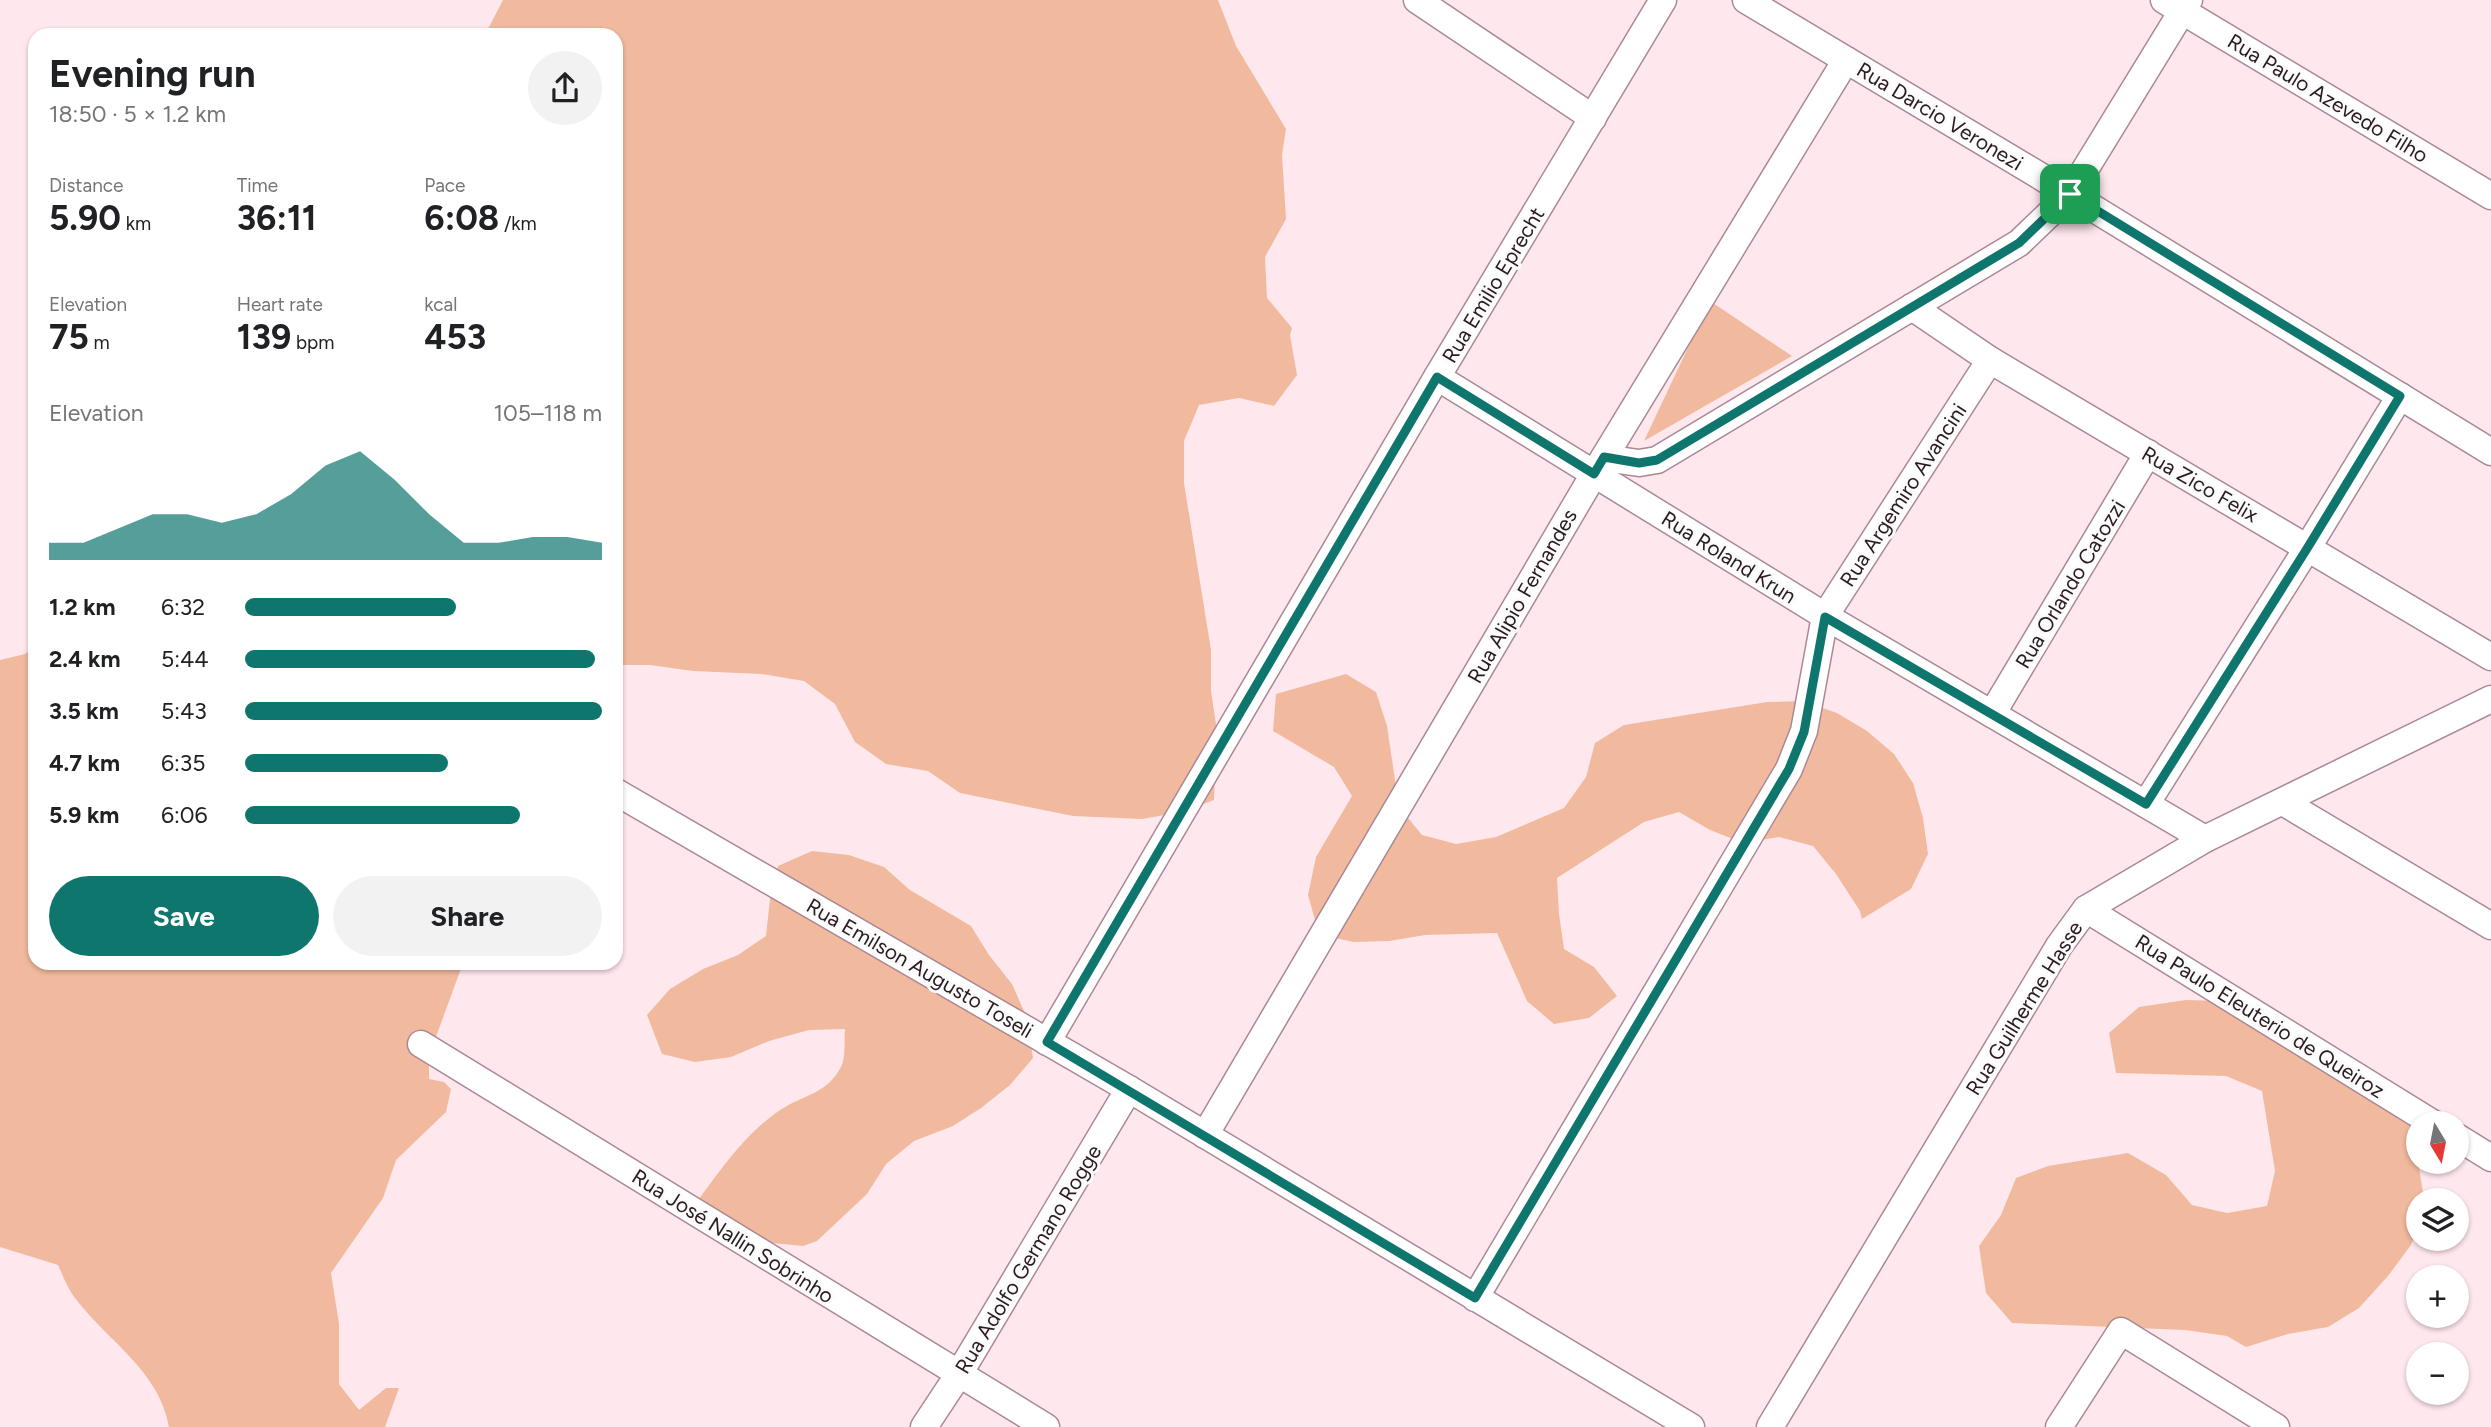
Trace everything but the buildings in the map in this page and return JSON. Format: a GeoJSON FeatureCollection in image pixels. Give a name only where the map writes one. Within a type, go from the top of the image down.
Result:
{"type":"FeatureCollection","features":[{"type":"Feature","properties":{"kind":"street"},"geometry":{"type":"LineString","coordinates":[[1417,0],[1593,118]]}},
{"type":"Feature","properties":{"kind":"street","name":"Rua Emilio Eprecht"},"geometry":{"type":"LineString","coordinates":[[1047,1042],[1437,377],[1663,0]]}},
{"type":"Feature","properties":{"kind":"street","name":"Rua Darcio Veronezi"},"geometry":{"type":"LineString","coordinates":[[1746,0],[2070,194],[2491,452]]}},
{"type":"Feature","properties":{"kind":"street"},"geometry":{"type":"LineString","coordinates":[[1599,466],[1657,460],[2019,243],[2070,194],[2179,4]]}},
{"type":"Feature","properties":{"kind":"street","name":"Rua Paulo Azevedo Filho"},"geometry":{"type":"LineString","coordinates":[[2179,4],[2491,196]]}},
{"type":"Feature","properties":{"kind":"street","name":"Rua Alipio Fernandes"},"geometry":{"type":"LineString","coordinates":[[1205,1135],[1599,466],[1846,60]]}},
{"type":"Feature","properties":{"kind":"street","name":"Rua Zico Felix"},"geometry":{"type":"LineString","coordinates":[[1912,307],[1990,360],[2491,657]]}},
{"type":"Feature","properties":{"kind":"street","name":"Rua Argemiro Avancini"},"geometry":{"type":"LineString","coordinates":[[1475,1298],[1789,769],[1804,732],[1825,617],[1990,360]]}},
{"type":"Feature","properties":{"kind":"street","name":"Rua Roland Krun"},"geometry":{"type":"LineString","coordinates":[[1437,377],[1599,466],[1825,617],[2205,839]]}},
{"type":"Feature","properties":{"kind":"street"},"geometry":{"type":"LineString","coordinates":[[2146,804],[2400,396]]}},
{"type":"Feature","properties":{"kind":"street","name":"Rua Orlando Catozzi"},"geometry":{"type":"LineString","coordinates":[[1992,714],[2148,453]]}},
{"type":"Feature","properties":{"kind":"street","name":"Rua Guilherme Hasse"},"geometry":{"type":"LineString","coordinates":[[1770,1427],[2059,946],[2086,909],[2205,839],[2491,699]]}},
{"type":"Feature","properties":{"kind":"street","name":"Rua Emilson Augusto Toseli"},"geometry":{"type":"LineString","coordinates":[[623,796],[1129,1089],[1691,1427]]}},
{"type":"Feature","properties":{"kind":"street"},"geometry":{"type":"LineString","coordinates":[[2283,802],[2491,926]]}},
{"type":"Feature","properties":{"kind":"street","name":"Rua Paulo Eleuterio de Queiroz"},"geometry":{"type":"LineString","coordinates":[[2086,909],[2413,1111]]}},
{"type":"Feature","properties":{"kind":"street","name":"Rua José Nallin Sobrinho"},"geometry":{"type":"LineString","coordinates":[[421,1044],[1046,1427]]}},
{"type":"Feature","properties":{"kind":"street","name":"Rua Adolfo Germano Rogge"},"geometry":{"type":"LineString","coordinates":[[925,1427],[1129,1089]]}},
{"type":"Feature","properties":{"kind":"street"},"geometry":{"type":"LineString","coordinates":[[2469,1144],[2491,1158]]}},
{"type":"Feature","properties":{"kind":"street"},"geometry":{"type":"LineString","coordinates":[[2059,1427],[2121,1331],[2276,1427]]}},
{"type":"Feature","properties":{"kind":"shaded area"},"geometry":{"type":"Polygon","coordinates":[[[503,0],[1218,0],[1236,46],[1286,129],[1282,155],[1286,219],[1265,257],[1267,298],[1292,328],[1290,335],[1297,375],[1274,406],[1239,398],[1199,405],[1184,441],[1184,483],[1211,650],[1211,691],[1217,731],[1214,800],[1182,812],[1142,819],[1073,816],[960,793],[928,771],[886,764],[855,742],[835,704],[804,681],[762,674],[623,665],[623,28],[489,27],[503,0]]]}},
{"type":"Feature","properties":{"kind":"shaded area"},"geometry":{"type":"Polygon","coordinates":[[[1710,301],[1792,356],[1644,441],[1710,301]]]}},
{"type":"Feature","properties":{"kind":"shaded area"},"geometry":{"type":"Polygon","coordinates":[[[28,652],[28,970],[460,970],[429,1056],[429,1079],[444,1082],[451,1089],[446,1112],[396,1160],[383,1198],[331,1273],[339,1324],[339,1384],[359,1410],[386,1388],[399,1388],[385,1427],[169,1427],[155,1389],[131,1358],[75,1298],[58,1265],[0,1247],[0,660],[28,652]]]}},
{"type":"Feature","properties":{"kind":"shaded area"},"geometry":{"type":"Polygon","coordinates":[[[1346,674],[1376,692],[1387,726],[1399,807],[1422,835],[1456,844],[1496,837],[1564,808],[1586,777],[1595,743],[1624,725],[1767,702],[1803,701],[1837,713],[1867,731],[1894,754],[1913,783],[1923,818],[1928,854],[1911,889],[1862,919],[1860,911],[1836,874],[1813,846],[1779,837],[1743,843],[1710,830],[1679,812],[1644,822],[1557,878],[1564,949],[1594,967],[1617,996],[1589,1018],[1554,1024],[1527,1001],[1497,933],[1425,935],[1389,941],[1353,942],[1319,934],[1308,895],[1316,857],[1352,796],[1334,767],[1273,731],[1276,694],[1346,674]]]}},
{"type":"Feature","properties":{"kind":"shaded area"},"geometry":{"type":"Polygon","coordinates":[[[812,851],[849,855],[884,867],[910,890],[971,926],[1012,984],[1027,1018],[1033,1058],[1010,1085],[981,1108],[953,1126],[914,1141],[886,1164],[867,1194],[817,1241],[803,1246],[752,1241],[699,1199],[738,1149],[760,1126],[785,1107],[823,1088],[835,1076],[844,1059],[845,1029],[809,1030],[769,1041],[731,1057],[695,1062],[662,1054],[647,1015],[670,989],[703,969],[738,955],[766,936],[770,899],[778,866],[812,851]]]}},
{"type":"Feature","properties":{"kind":"shaded area"},"geometry":{"type":"Polygon","coordinates":[[[2186,1000],[2221,1001],[2400,1096],[2406,1111],[2406,1174],[2420,1174],[2422,1188],[2406,1188],[2407,1251],[2359,1308],[2328,1327],[2288,1334],[2246,1347],[2227,1336],[2185,1330],[2012,1323],[1986,1293],[1979,1246],[2001,1215],[2016,1178],[2048,1166],[2128,1153],[2166,1175],[2192,1205],[2227,1213],[2267,1206],[2275,1171],[2262,1091],[2226,1076],[2116,1073],[2109,1033],[2139,1007],[2186,1000]]]}},
{"type":"Feature","properties":{"kind":"route"},"geometry":{"type":"LineString","coordinates":[[2070,194],[2400,396],[2146,804],[1825,617],[1804,732],[1789,769],[1475,1298],[1047,1042],[1437,377],[1594,474],[1604,457],[1639,463],[1657,460],[2019,243],[2070,194]]}}]}
